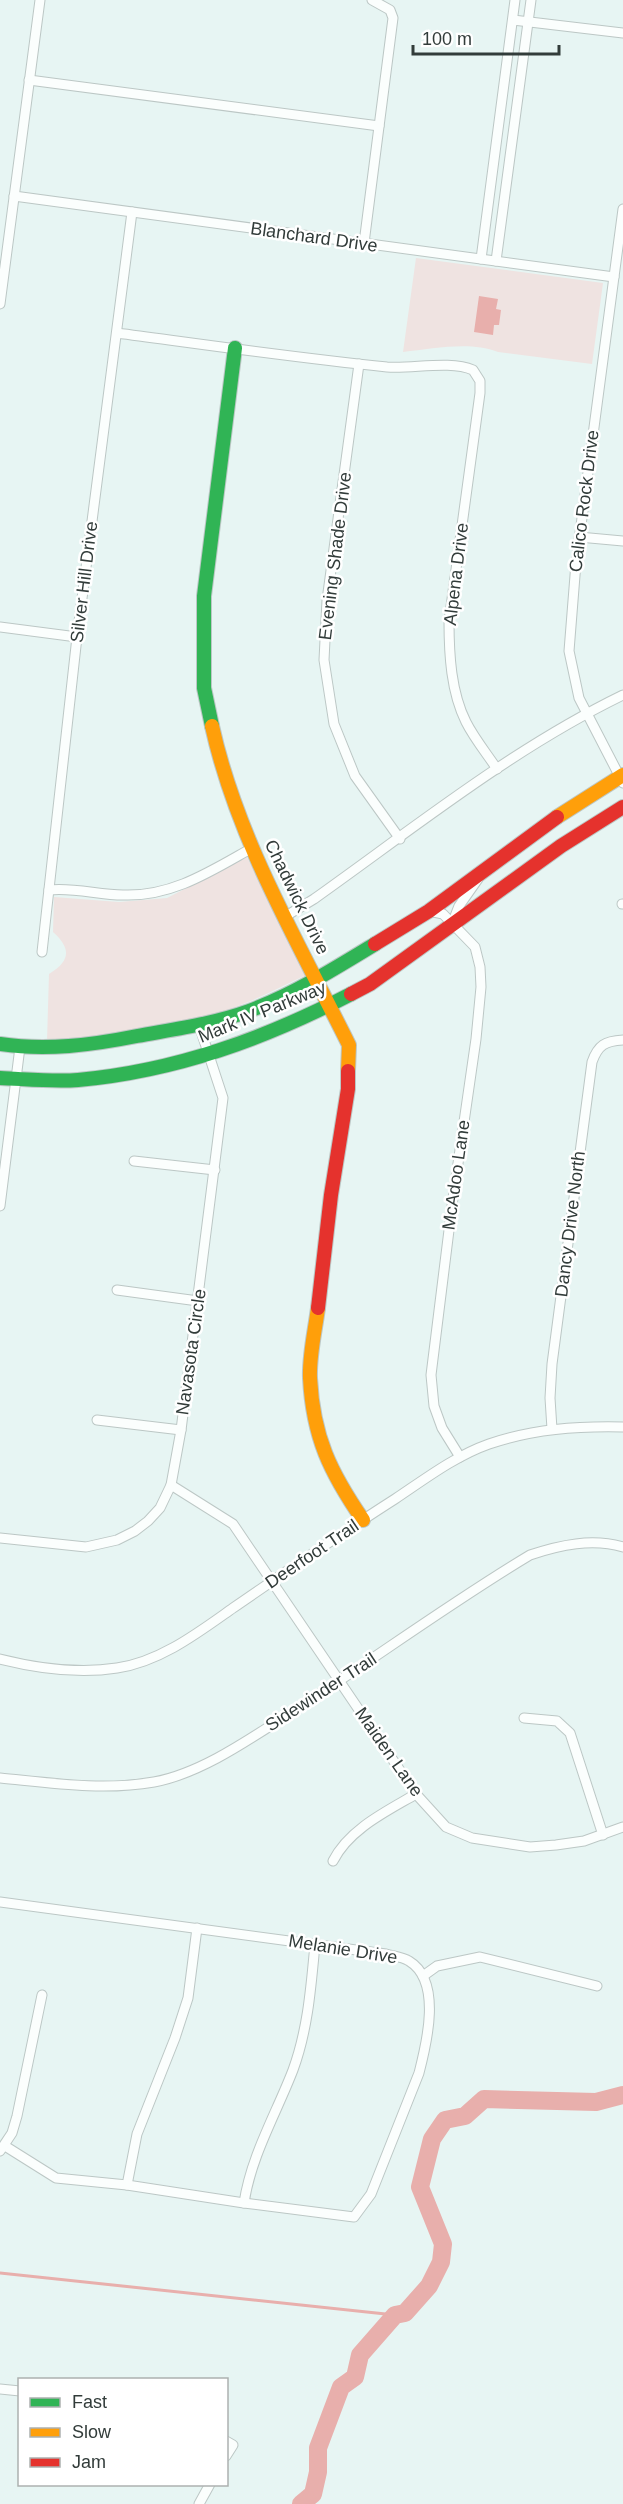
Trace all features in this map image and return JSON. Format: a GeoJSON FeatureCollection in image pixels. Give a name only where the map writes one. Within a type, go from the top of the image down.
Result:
{"type":"FeatureCollection","features":[{"type":"Feature","properties":{"kind":"main road","name":"Chadwick Drive"},"geometry":{"type":"LineString","coordinates":[[235,348],[204,596],[204,688],[220,768],[252,848],[349,1045],[348,1089],[331,1195],[311,1366],[311,1398],[325,1456],[338,1484],[363,1520]]}},
{"type":"Feature","properties":{"kind":"main road","name":"Mark IV Parkway"},"geometry":{"type":"LineString","coordinates":[[0,1044],[20,1047],[90,1045],[199,1025],[248,1011],[318,980],[429,911],[562,813],[622,778]]}},
{"type":"Feature","properties":{"kind":"main road","name":"Mark IV Parkway"},"geometry":{"type":"LineString","coordinates":[[0,1078],[76,1080],[162,1068],[208,1055],[298,1021],[370,984],[588,827],[623,807]]}},
{"type":"Feature","properties":{"kind":"street"},"geometry":{"type":"LineString","coordinates":[[0,304],[40,0]]}},
{"type":"Feature","properties":{"kind":"street"},"geometry":{"type":"LineString","coordinates":[[364,243],[393,18],[390,10],[372,0]]}},
{"type":"Feature","properties":{"kind":"street"},"geometry":{"type":"LineString","coordinates":[[481,259],[515,0]]}},
{"type":"Feature","properties":{"kind":"street"},"geometry":{"type":"LineString","coordinates":[[496,261],[531,0]]}},
{"type":"Feature","properties":{"kind":"street"},"geometry":{"type":"LineString","coordinates":[[513,20],[623,33]]}},
{"type":"Feature","properties":{"kind":"street"},"geometry":{"type":"LineString","coordinates":[[29,80],[379,126]]}},
{"type":"Feature","properties":{"kind":"street"},"geometry":{"type":"LineString","coordinates":[[497,134],[513,136]]}},
{"type":"Feature","properties":{"kind":"street","name":"Blanchard Drive"},"geometry":{"type":"LineString","coordinates":[[14,196],[614,277]]}},
{"type":"Feature","properties":{"kind":"street","name":"Calico Rock Drive"},"geometry":{"type":"LineString","coordinates":[[622,778],[579,698],[569,651],[579,537],[623,210]]}},
{"type":"Feature","properties":{"kind":"street","name":"Silver Hill Drive"},"geometry":{"type":"LineString","coordinates":[[42,952],[77,637],[132,212]]}},
{"type":"Feature","properties":{"kind":"street"},"geometry":{"type":"LineString","coordinates":[[117,333],[359,364]]}},
{"type":"Feature","properties":{"kind":"street","name":"Alpena Drive"},"geometry":{"type":"LineString","coordinates":[[359,364],[402,368],[457,365],[473,370],[480,381],[449,621],[449,649],[456,694],[466,721],[497,769]]}},
{"type":"Feature","properties":{"kind":"street","name":"Evening Shade Drive"},"geometry":{"type":"LineString","coordinates":[[359,364],[327,600],[324,660],[334,724],[355,776],[400,839]]}},
{"type":"Feature","properties":{"kind":"street"},"geometry":{"type":"LineString","coordinates":[[579,537],[623,541]]}},
{"type":"Feature","properties":{"kind":"street"},"geometry":{"type":"LineString","coordinates":[[0,627],[77,637]]}},
{"type":"Feature","properties":{"kind":"street"},"geometry":{"type":"LineString","coordinates":[[286,916],[314,899],[497,769],[586,713],[623,695]]}},
{"type":"Feature","properties":{"kind":"street"},"geometry":{"type":"LineString","coordinates":[[49,890],[147,895],[171,889],[195,879],[252,848]]}},
{"type":"Feature","properties":{"kind":"street"},"geometry":{"type":"LineString","coordinates":[[451,925],[459,906],[485,870]]}},
{"type":"Feature","properties":{"kind":"street","name":"McAdoo Lane"},"geometry":{"type":"LineString","coordinates":[[429,911],[443,914],[451,925],[475,947],[482,987],[431,1375],[434,1406],[442,1428],[460,1457]]}},
{"type":"Feature","properties":{"kind":"street","name":"Navasota Circle"},"geometry":{"type":"LineString","coordinates":[[0,1538],[86,1547],[117,1540],[148,1521],[160,1508],[171,1485],[181,1430],[223,1098],[199,1025]]}},
{"type":"Feature","properties":{"kind":"street","name":"Dancy Drive North"},"geometry":{"type":"LineString","coordinates":[[552,1429],[550,1398],[552,1364],[592,1062],[597,1049],[608,1041],[623,1040]]}},
{"type":"Feature","properties":{"kind":"street"},"geometry":{"type":"LineString","coordinates":[[0,1206],[20,1047]]}},
{"type":"Feature","properties":{"kind":"street"},"geometry":{"type":"LineString","coordinates":[[135,1161],[215,1170]]}},
{"type":"Feature","properties":{"kind":"street"},"geometry":{"type":"LineString","coordinates":[[117,1290],[198,1301]]}},
{"type":"Feature","properties":{"kind":"street"},"geometry":{"type":"LineString","coordinates":[[97,1420],[181,1430]]}},
{"type":"Feature","properties":{"kind":"street","name":"Deerfoot Trail"},"geometry":{"type":"LineString","coordinates":[[0,1659],[89,1669],[117,1668],[140,1663],[199,1632],[460,1457],[489,1444],[552,1429],[623,1427]]}},
{"type":"Feature","properties":{"kind":"street","name":"Maiden Lane"},"geometry":{"type":"LineString","coordinates":[[171,1485],[233,1524],[416,1794],[446,1827],[471,1838],[530,1847],[584,1841],[623,1827]]}},
{"type":"Feature","properties":{"kind":"street","name":"Sidewinder Trail"},"geometry":{"type":"LineString","coordinates":[[0,1778],[95,1786],[154,1782],[177,1776],[202,1765],[271,1725],[530,1555],[578,1543],[611,1544],[623,1547]]}},
{"type":"Feature","properties":{"kind":"street"},"geometry":{"type":"LineString","coordinates":[[524,1718],[557,1721],[570,1733],[603,1835]]}},
{"type":"Feature","properties":{"kind":"street"},"geometry":{"type":"LineString","coordinates":[[333,1861],[340,1848],[375,1818],[416,1794]]}},
{"type":"Feature","properties":{"kind":"street","name":"Melanie Drive"},"geometry":{"type":"LineString","coordinates":[[0,1902],[386,1954],[409,1961],[423,1976]]}},
{"type":"Feature","properties":{"kind":"street"},"geometry":{"type":"LineString","coordinates":[[127,2185],[137,2134],[175,2038],[188,1998],[197,1928]]}},
{"type":"Feature","properties":{"kind":"street"},"geometry":{"type":"LineString","coordinates":[[244,2203],[247,2182],[255,2159],[293,2069],[302,2040],[309,2010],[315,1944]]}},
{"type":"Feature","properties":{"kind":"street"},"geometry":{"type":"LineString","coordinates":[[42,1995],[17,2116],[3,2149],[56,2178],[127,2185],[354,2217],[371,2194],[419,2073],[424,2053],[430,1997],[423,1976],[437,1966],[480,1957],[597,1986]]}},
{"type":"Feature","properties":{"kind":"street"},"geometry":{"type":"LineString","coordinates":[[0,2389],[18,2391]]}},
{"type":"Feature","properties":{"kind":"street"},"geometry":{"type":"LineString","coordinates":[[200,2504],[209,2486]]}},
{"type":"Feature","properties":{"kind":"shaded area"},"geometry":{"type":"Polygon","coordinates":[[[416,258],[603,283],[592,364],[463,346],[403,352],[416,258]]]}},
{"type":"Feature","properties":{"kind":"shaded area"},"geometry":{"type":"Polygon","coordinates":[[[479,296],[498,299],[496,309],[501,310],[499,325],[494,325],[493,335],[474,332],[479,296]]]}},
{"type":"Feature","properties":{"kind":"shaded area"},"geometry":{"type":"Polygon","coordinates":[[[247,857],[306,975],[251,1001],[196,1020],[122,1034],[47,1041],[49,974],[61,964],[66,954],[63,943],[53,932],[54,897],[119,902],[167,898],[247,857]]]}},
{"type":"Feature","properties":{"kind":"waterway"},"geometry":{"type":"LineString","coordinates":[[301,2504],[313,2494],[318,2472],[318,2448],[341,2387],[355,2377],[360,2355],[395,2315],[405,2313],[429,2286],[441,2262],[443,2244],[420,2187],[432,2139],[445,2120],[465,2116],[484,2099],[596,2102],[623,2095]]}},
{"type":"Feature","properties":{"kind":"waterway"},"geometry":{"type":"LineString","coordinates":[[0,2273],[395,2315]]}},
{"type":"Feature","properties":{"kind":"traffic: fast"},"geometry":{"type":"LineString","coordinates":[[212,726],[204,688],[204,596],[235,348]]}},
{"type":"Feature","properties":{"kind":"traffic: fast"},"geometry":{"type":"LineString","coordinates":[[0,1044],[34,1047],[86,1044],[222,1019],[282,997],[375,944]]}},
{"type":"Feature","properties":{"kind":"traffic: fast"},"geometry":{"type":"LineString","coordinates":[[0,1078],[78,1080],[114,1076],[185,1061],[252,1039],[351,994]]}},
{"type":"Feature","properties":{"kind":"traffic: slow"},"geometry":{"type":"LineString","coordinates":[[212,726],[223,768],[253,849],[290,929],[349,1045],[348,1071]]}},
{"type":"Feature","properties":{"kind":"traffic: slow"},"geometry":{"type":"LineString","coordinates":[[557,817],[623,775]]}},
{"type":"Feature","properties":{"kind":"traffic: slow"},"geometry":{"type":"LineString","coordinates":[[318,1308],[310,1370],[315,1418],[325,1453],[341,1486],[363,1520]]}},
{"type":"Feature","properties":{"kind":"traffic: jam"},"geometry":{"type":"LineString","coordinates":[[351,994],[370,984],[561,846],[623,807]]}},
{"type":"Feature","properties":{"kind":"traffic: jam"},"geometry":{"type":"LineString","coordinates":[[375,944],[429,911],[557,817]]}},
{"type":"Feature","properties":{"kind":"traffic: jam"},"geometry":{"type":"LineString","coordinates":[[318,1308],[331,1195],[348,1089],[348,1071]]}}]}
